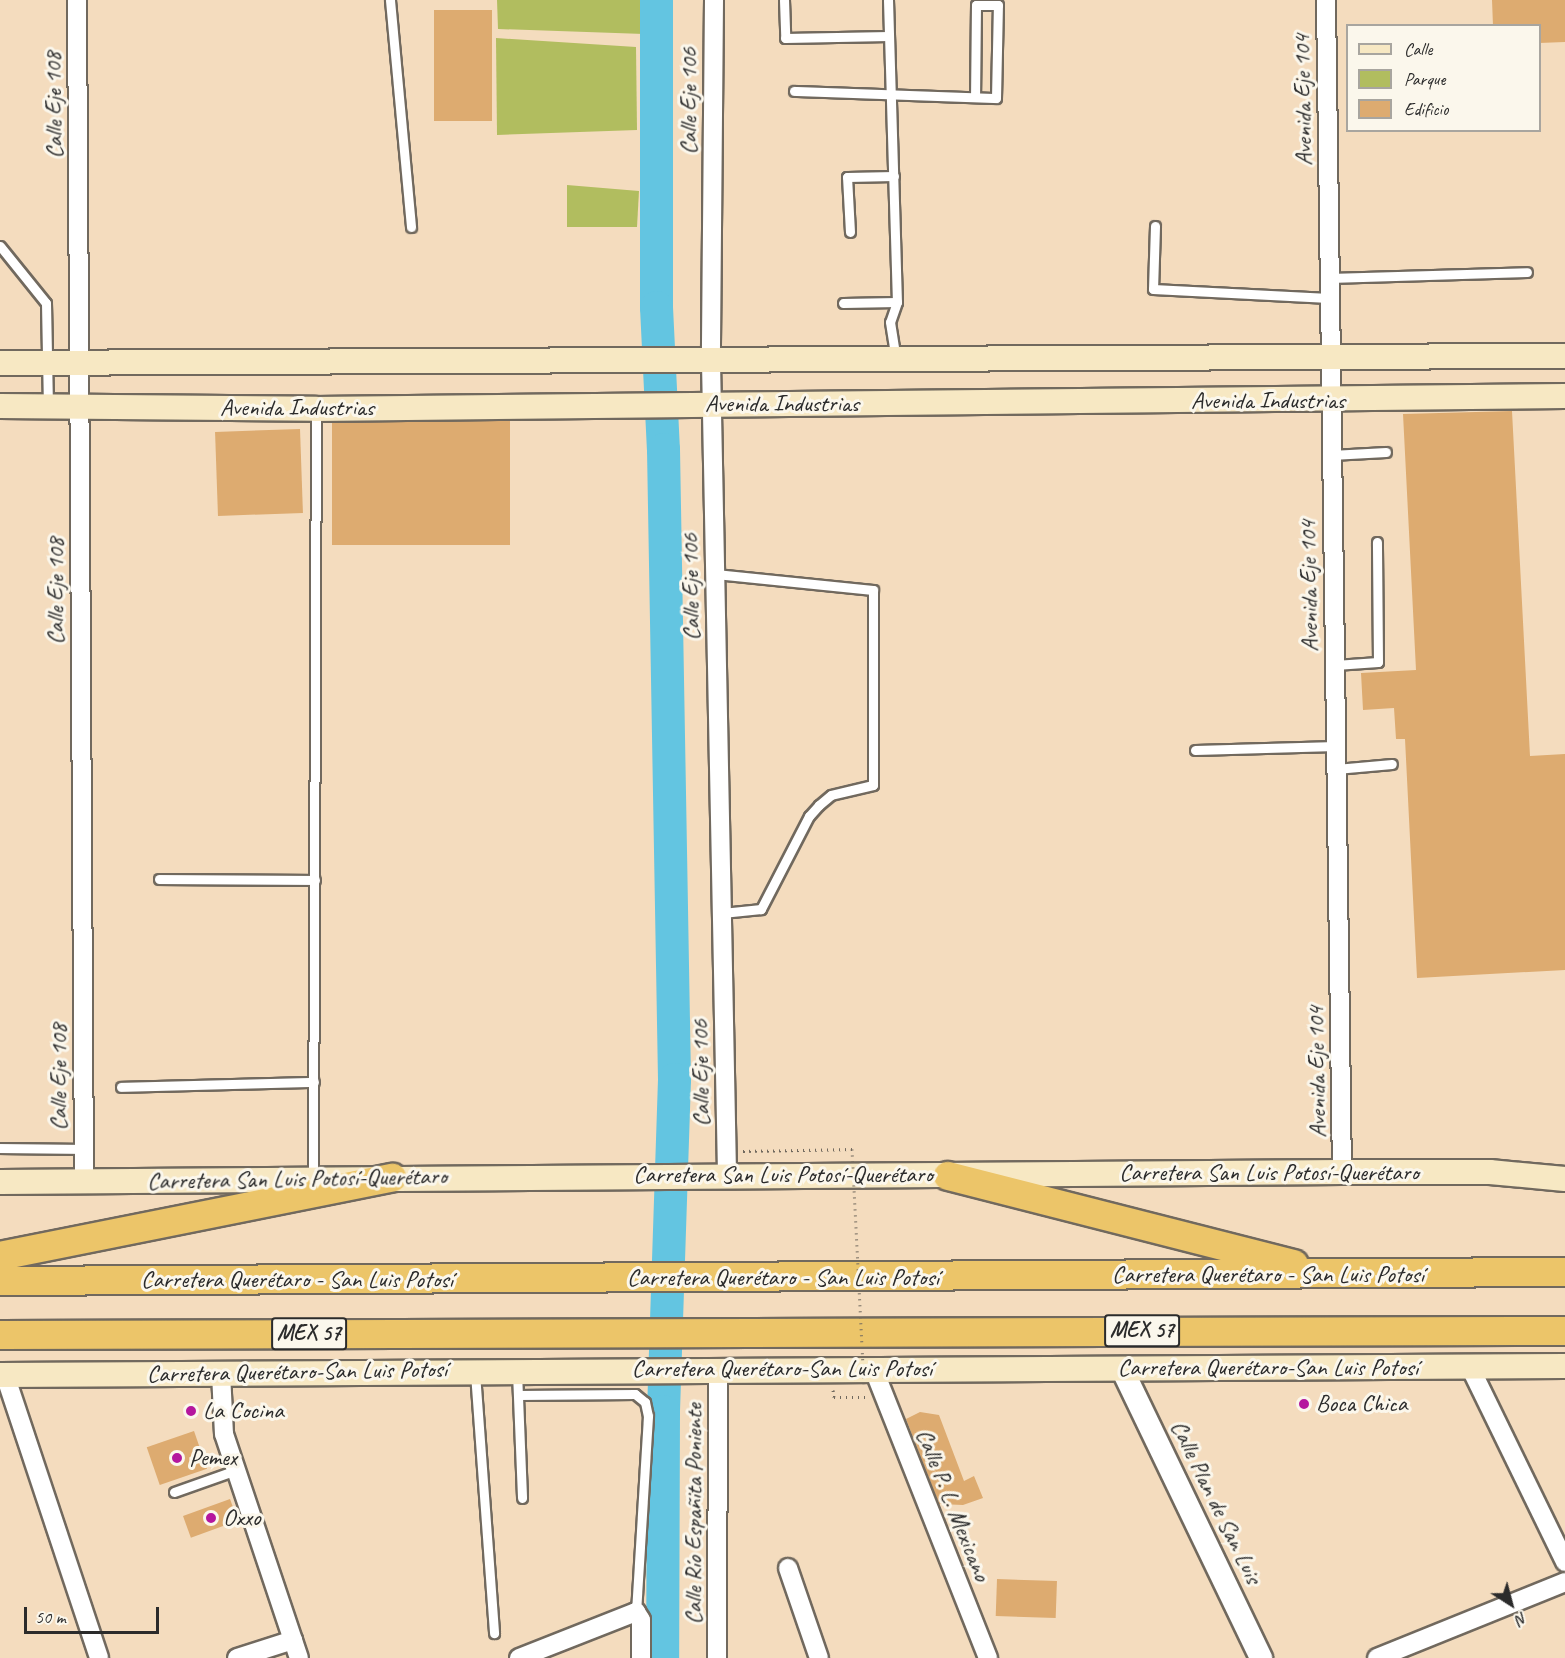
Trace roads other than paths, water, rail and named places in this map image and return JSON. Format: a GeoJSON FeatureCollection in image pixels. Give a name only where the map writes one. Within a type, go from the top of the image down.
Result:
{"type":"FeatureCollection","features":[{"type":"Feature","properties":{"kind":"highway"},"geometry":{"type":"LineString","coordinates":[[948,1176],[1333,1274]]}},
{"type":"Feature","properties":{"kind":"highway"},"geometry":{"type":"LineString","coordinates":[[0,1256],[392,1178]]}},
{"type":"Feature","properties":{"kind":"highway","name":"Carretera Querétaro - San Luis Potosí"},"geometry":{"type":"LineString","coordinates":[[0,1281],[722,1279],[1565,1272]]}},
{"type":"Feature","properties":{"kind":"highway","name":"MEX 57"},"geometry":{"type":"LineString","coordinates":[[0,1335],[1565,1331]]}},
{"type":"Feature","properties":{"kind":"highway"},"geometry":{"type":"LineString","coordinates":[[1466,1332],[1565,1349]]}},
{"type":"Feature","properties":{"kind":"main road","name":"Avenida Industrias"},"geometry":{"type":"LineString","coordinates":[[0,363],[699,362],[1565,356]]}},
{"type":"Feature","properties":{"kind":"main road","name":"Avenida Industrias"},"geometry":{"type":"LineString","coordinates":[[0,406],[316,409],[639,403],[1330,401],[1565,396]]}},
{"type":"Feature","properties":{"kind":"main road","name":"Carretera San Luis Potosí-Querétaro"},"geometry":{"type":"LineString","coordinates":[[0,1182],[695,1174],[727,1162],[948,1176],[1490,1172],[1565,1179]]}},
{"type":"Feature","properties":{"kind":"main road","name":"Carretera Querétaro-San Luis Potosí"},"geometry":{"type":"LineString","coordinates":[[2,1375],[637,1369],[869,1379],[1122,1369],[1565,1366]]}},
{"type":"Feature","properties":{"kind":"street","name":"Calle Eje 108"},"geometry":{"type":"LineString","coordinates":[[77,0],[81,362],[79,407],[84,1181]]}},
{"type":"Feature","properties":{"kind":"street","name":"Calle Eje 106"},"geometry":{"type":"LineString","coordinates":[[714,0],[699,362],[700,404],[715,574],[727,1162]]}},
{"type":"Feature","properties":{"kind":"street","name":"Avenida Eje 104"},"geometry":{"type":"LineString","coordinates":[[1326,0],[1342,1172]]}},
{"type":"Feature","properties":{"kind":"street"},"geometry":{"type":"LineString","coordinates":[[1470,1367],[1565,1562]]}},
{"type":"Feature","properties":{"kind":"street","name":"Calle Plan de San Luis"},"geometry":{"type":"LineString","coordinates":[[1122,1369],[1261,1658]]}},
{"type":"Feature","properties":{"kind":"street","name":"Calle Río Españita Poniente"},"geometry":{"type":"LineString","coordinates":[[709,1371],[717,1658]]}},
{"type":"Feature","properties":{"kind":"street"},"geometry":{"type":"LineString","coordinates":[[221,1373],[224,1434],[299,1658]]}},
{"type":"Feature","properties":{"kind":"street"},"geometry":{"type":"LineString","coordinates":[[2,1375],[99,1658]]}},
{"type":"Feature","properties":{"kind":"street","name":"Calle P. L. Mexicano"},"geometry":{"type":"LineString","coordinates":[[869,1379],[884,1397],[988,1658]]}},
{"type":"Feature","properties":{"kind":"street"},"geometry":{"type":"LineString","coordinates":[[788,1568],[819,1658]]}},
{"type":"Feature","properties":{"kind":"street"},"geometry":{"type":"LineString","coordinates":[[1377,1658],[1565,1582]]}},
{"type":"Feature","properties":{"kind":"street"},"geometry":{"type":"LineString","coordinates":[[519,1658],[636,1612],[641,1620],[641,1658]]}},
{"type":"Feature","properties":{"kind":"street"},"geometry":{"type":"LineString","coordinates":[[237,1658],[293,1640]]}},
{"type":"Feature","properties":{"kind":"lane"},"geometry":{"type":"LineString","coordinates":[[390,0],[411,227]]}},
{"type":"Feature","properties":{"kind":"lane"},"geometry":{"type":"LineString","coordinates":[[784,0],[785,38],[889,36]]}},
{"type":"Feature","properties":{"kind":"lane"},"geometry":{"type":"LineString","coordinates":[[888,0],[894,93],[897,302],[890,322],[896,360]]}},
{"type":"Feature","properties":{"kind":"lane"},"geometry":{"type":"LineString","coordinates":[[794,92],[894,93],[975,98],[996,98],[998,5],[976,4],[975,98]]}},
{"type":"Feature","properties":{"kind":"lane"},"geometry":{"type":"LineString","coordinates":[[850,232],[848,177],[894,176]]}},
{"type":"Feature","properties":{"kind":"lane"},"geometry":{"type":"LineString","coordinates":[[1155,226],[1153,289],[1329,298]]}},
{"type":"Feature","properties":{"kind":"lane"},"geometry":{"type":"LineString","coordinates":[[0,246],[46,303],[48,406]]}},
{"type":"Feature","properties":{"kind":"lane"},"geometry":{"type":"LineString","coordinates":[[1329,278],[1527,272]]}},
{"type":"Feature","properties":{"kind":"lane"},"geometry":{"type":"LineString","coordinates":[[843,303],[897,302]]}},
{"type":"Feature","properties":{"kind":"lane"},"geometry":{"type":"LineString","coordinates":[[313,1178],[316,409]]}},
{"type":"Feature","properties":{"kind":"lane"},"geometry":{"type":"LineString","coordinates":[[1331,455],[1386,452]]}},
{"type":"Feature","properties":{"kind":"lane"},"geometry":{"type":"LineString","coordinates":[[1335,665],[1378,662],[1377,542]]}},
{"type":"Feature","properties":{"kind":"lane"},"geometry":{"type":"LineString","coordinates":[[715,574],[873,590],[873,784],[831,795],[809,816],[760,909],[722,913]]}},
{"type":"Feature","properties":{"kind":"lane"},"geometry":{"type":"LineString","coordinates":[[1195,750],[1336,746]]}},
{"type":"Feature","properties":{"kind":"lane"},"geometry":{"type":"LineString","coordinates":[[1336,769],[1392,764]]}},
{"type":"Feature","properties":{"kind":"lane"},"geometry":{"type":"LineString","coordinates":[[159,879],[315,880]]}},
{"type":"Feature","properties":{"kind":"lane"},"geometry":{"type":"LineString","coordinates":[[121,1087],[314,1082]]}},
{"type":"Feature","properties":{"kind":"lane"},"geometry":{"type":"LineString","coordinates":[[0,1148],[84,1149]]}},
{"type":"Feature","properties":{"kind":"lane"},"geometry":{"type":"LineString","coordinates":[[517,1370],[522,1498]]}},
{"type":"Feature","properties":{"kind":"lane"},"geometry":{"type":"LineString","coordinates":[[474,1371],[494,1633]]}},
{"type":"Feature","properties":{"kind":"lane"},"geometry":{"type":"LineString","coordinates":[[518,1395],[635,1394],[645,1402],[648,1416],[636,1612]]}},
{"type":"Feature","properties":{"kind":"lane"},"geometry":{"type":"LineString","coordinates":[[174,1492],[236,1470]]}},
{"type":"Feature","properties":{"kind":"waterway"},"geometry":{"type":"LineString","coordinates":[[656,0],[656,307],[663,449],[674,1079],[663,1411],[662,1658]]}},
{"type":"Feature","properties":{"kind":"place","name":"Boca Chica"},"geometry":{"type":"Point","coordinates":[1304,1404]}},
{"type":"Feature","properties":{"kind":"place","name":"La Cocina"},"geometry":{"type":"Point","coordinates":[191,1411]}},
{"type":"Feature","properties":{"kind":"place","name":"Pemex"},"geometry":{"type":"Point","coordinates":[177,1458]}},
{"type":"Feature","properties":{"kind":"place","name":"Oxxo"},"geometry":{"type":"Point","coordinates":[211,1518]}}]}
